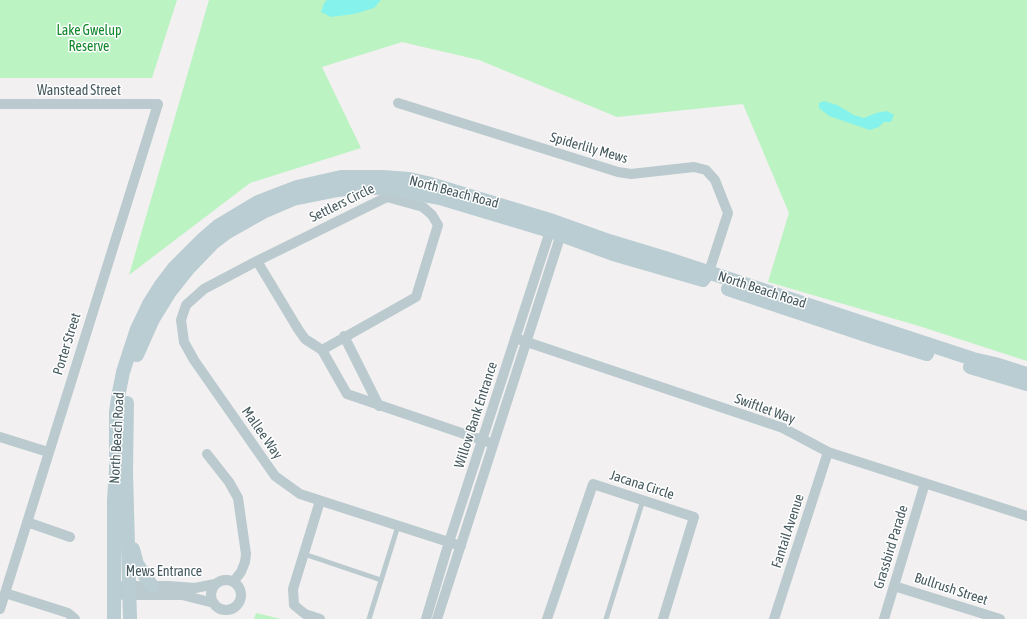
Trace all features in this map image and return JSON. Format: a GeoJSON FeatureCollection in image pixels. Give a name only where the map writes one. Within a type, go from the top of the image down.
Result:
{"type":"FeatureCollection","features":[{"type":"Feature","properties":{"kind":"main road","name":"North Beach Road"},"geometry":{"type":"LineString","coordinates":[[114,619],[113,591],[115,554],[114,500],[116,428],[119,392],[123,372],[137,329],[161,285],[174,268],[203,238],[218,226],[258,202],[296,187],[340,177],[383,177],[409,179],[427,183],[557,228]]}},
{"type":"Feature","properties":{"kind":"main road","name":"North Beach Road"},"geometry":{"type":"LineString","coordinates":[[130,619],[126,407],[130,383],[140,346],[160,306],[177,281],[213,243],[226,233],[265,211],[293,200],[338,190],[369,187],[402,190],[440,198],[609,241],[878,339],[1027,384]]}},
{"type":"Feature","properties":{"kind":"main road","name":"North Beach Road"},"geometry":{"type":"LineString","coordinates":[[708,277],[1027,374]]}},
{"type":"Feature","properties":{"kind":"main road"},"geometry":{"type":"LineString","coordinates":[[128,535],[137,564],[152,586]]}},
{"type":"Feature","properties":{"kind":"street","name":"Spiderlily Mews"},"geometry":{"type":"LineString","coordinates":[[398,103],[618,172],[631,174],[694,167],[706,170],[715,180],[728,213],[708,277]]}},
{"type":"Feature","properties":{"kind":"street","name":"Wanstead Street"},"geometry":{"type":"LineString","coordinates":[[0,104],[158,104]]}},
{"type":"Feature","properties":{"kind":"street","name":"Porter Street"},"geometry":{"type":"LineString","coordinates":[[0,609],[158,104]]}},
{"type":"Feature","properties":{"kind":"street","name":"Settlers Circle"},"geometry":{"type":"LineString","coordinates":[[257,261],[387,197],[423,207],[432,215],[438,225],[416,297],[344,336],[322,350]]}},
{"type":"Feature","properties":{"kind":"street","name":"Willow Bank Entrance"},"geometry":{"type":"LineString","coordinates":[[426,619],[449,542],[515,338],[557,228]]}},
{"type":"Feature","properties":{"kind":"street","name":"Willow Bank Entrance"},"geometry":{"type":"LineString","coordinates":[[437,619],[526,342],[557,228]]}},
{"type":"Feature","properties":{"kind":"street"},"geometry":{"type":"LineString","coordinates":[[257,261],[298,329],[305,339],[322,350],[347,394],[493,444]]}},
{"type":"Feature","properties":{"kind":"street","name":"Mallee Way"},"geometry":{"type":"LineString","coordinates":[[257,261],[204,289],[186,305],[181,320],[184,342],[194,360],[275,476],[300,494],[461,546]]}},
{"type":"Feature","properties":{"kind":"street"},"geometry":{"type":"LineString","coordinates":[[344,336],[379,406]]}},
{"type":"Feature","properties":{"kind":"street","name":"Swiftlet Way"},"geometry":{"type":"LineString","coordinates":[[515,338],[783,428],[828,452],[1027,516]]}},
{"type":"Feature","properties":{"kind":"street"},"geometry":{"type":"LineString","coordinates":[[0,437],[48,452]]}},
{"type":"Feature","properties":{"kind":"street","name":"Fantail Avenue"},"geometry":{"type":"LineString","coordinates":[[774,619],[828,452]]}},
{"type":"Feature","properties":{"kind":"street"},"geometry":{"type":"LineString","coordinates":[[207,454],[230,482],[238,498],[246,554],[241,572],[234,581]]}},
{"type":"Feature","properties":{"kind":"street","name":"Grassbird Parade"},"geometry":{"type":"LineString","coordinates":[[884,619],[925,483]]}},
{"type":"Feature","properties":{"kind":"street","name":"Jacana Circle"},"geometry":{"type":"LineString","coordinates":[[547,619],[593,484],[694,517],[663,619]]}},
{"type":"Feature","properties":{"kind":"street"},"geometry":{"type":"LineString","coordinates":[[320,501],[293,589],[294,605],[306,614],[320,619]]}},
{"type":"Feature","properties":{"kind":"street"},"geometry":{"type":"LineString","coordinates":[[27,522],[70,537]]}},
{"type":"Feature","properties":{"kind":"street"},"geometry":{"type":"LineString","coordinates":[[226,579],[234,581],[241,589],[241,599],[235,607],[226,614],[214,603],[211,594],[215,584],[226,579]]}},
{"type":"Feature","properties":{"kind":"street","name":"Mews Entrance"},"geometry":{"type":"LineString","coordinates":[[113,591],[152,586],[195,588],[215,584]]}},
{"type":"Feature","properties":{"kind":"street","name":"Bullrush Street"},"geometry":{"type":"LineString","coordinates":[[894,586],[1000,619]]}},
{"type":"Feature","properties":{"kind":"street","name":"Mews Entrance"},"geometry":{"type":"LineString","coordinates":[[130,590],[182,594],[214,603]]}},
{"type":"Feature","properties":{"kind":"street"},"geometry":{"type":"LineString","coordinates":[[5,593],[68,613],[75,619]]}},
{"type":"Feature","properties":{"kind":"lane"},"geometry":{"type":"LineString","coordinates":[[606,619],[643,500]]}},
{"type":"Feature","properties":{"kind":"lane"},"geometry":{"type":"LineString","coordinates":[[369,619],[398,526]]}},
{"type":"Feature","properties":{"kind":"lane"},"geometry":{"type":"LineString","coordinates":[[304,554],[381,580]]}},
{"type":"Feature","properties":{"kind":"green space","name":"Lake Gwelup Reserve"},"geometry":{"type":"Polygon","coordinates":[[[0,0],[177,0],[152,78],[0,78],[0,0]]]}},
{"type":"Feature","properties":{"kind":"green space"},"geometry":{"type":"Polygon","coordinates":[[[209,0],[1027,0],[1027,361],[919,326],[768,282],[789,213],[743,104],[617,117],[479,60],[402,42],[322,67],[361,148],[250,183],[129,275],[209,0]]]}},
{"type":"Feature","properties":{"kind":"green space"},"geometry":{"type":"Polygon","coordinates":[[[256,613],[281,619],[254,619],[256,613]]]}},
{"type":"Feature","properties":{"kind":"water"},"geometry":{"type":"Polygon","coordinates":[[[327,0],[381,0],[374,8],[354,14],[331,17],[321,12],[324,3],[327,0]]]}},
{"type":"Feature","properties":{"kind":"water"},"geometry":{"type":"Polygon","coordinates":[[[824,101],[837,105],[854,115],[864,118],[876,113],[887,111],[894,115],[891,122],[884,122],[879,127],[870,130],[829,116],[819,108],[819,103],[824,101]]]}}]}
